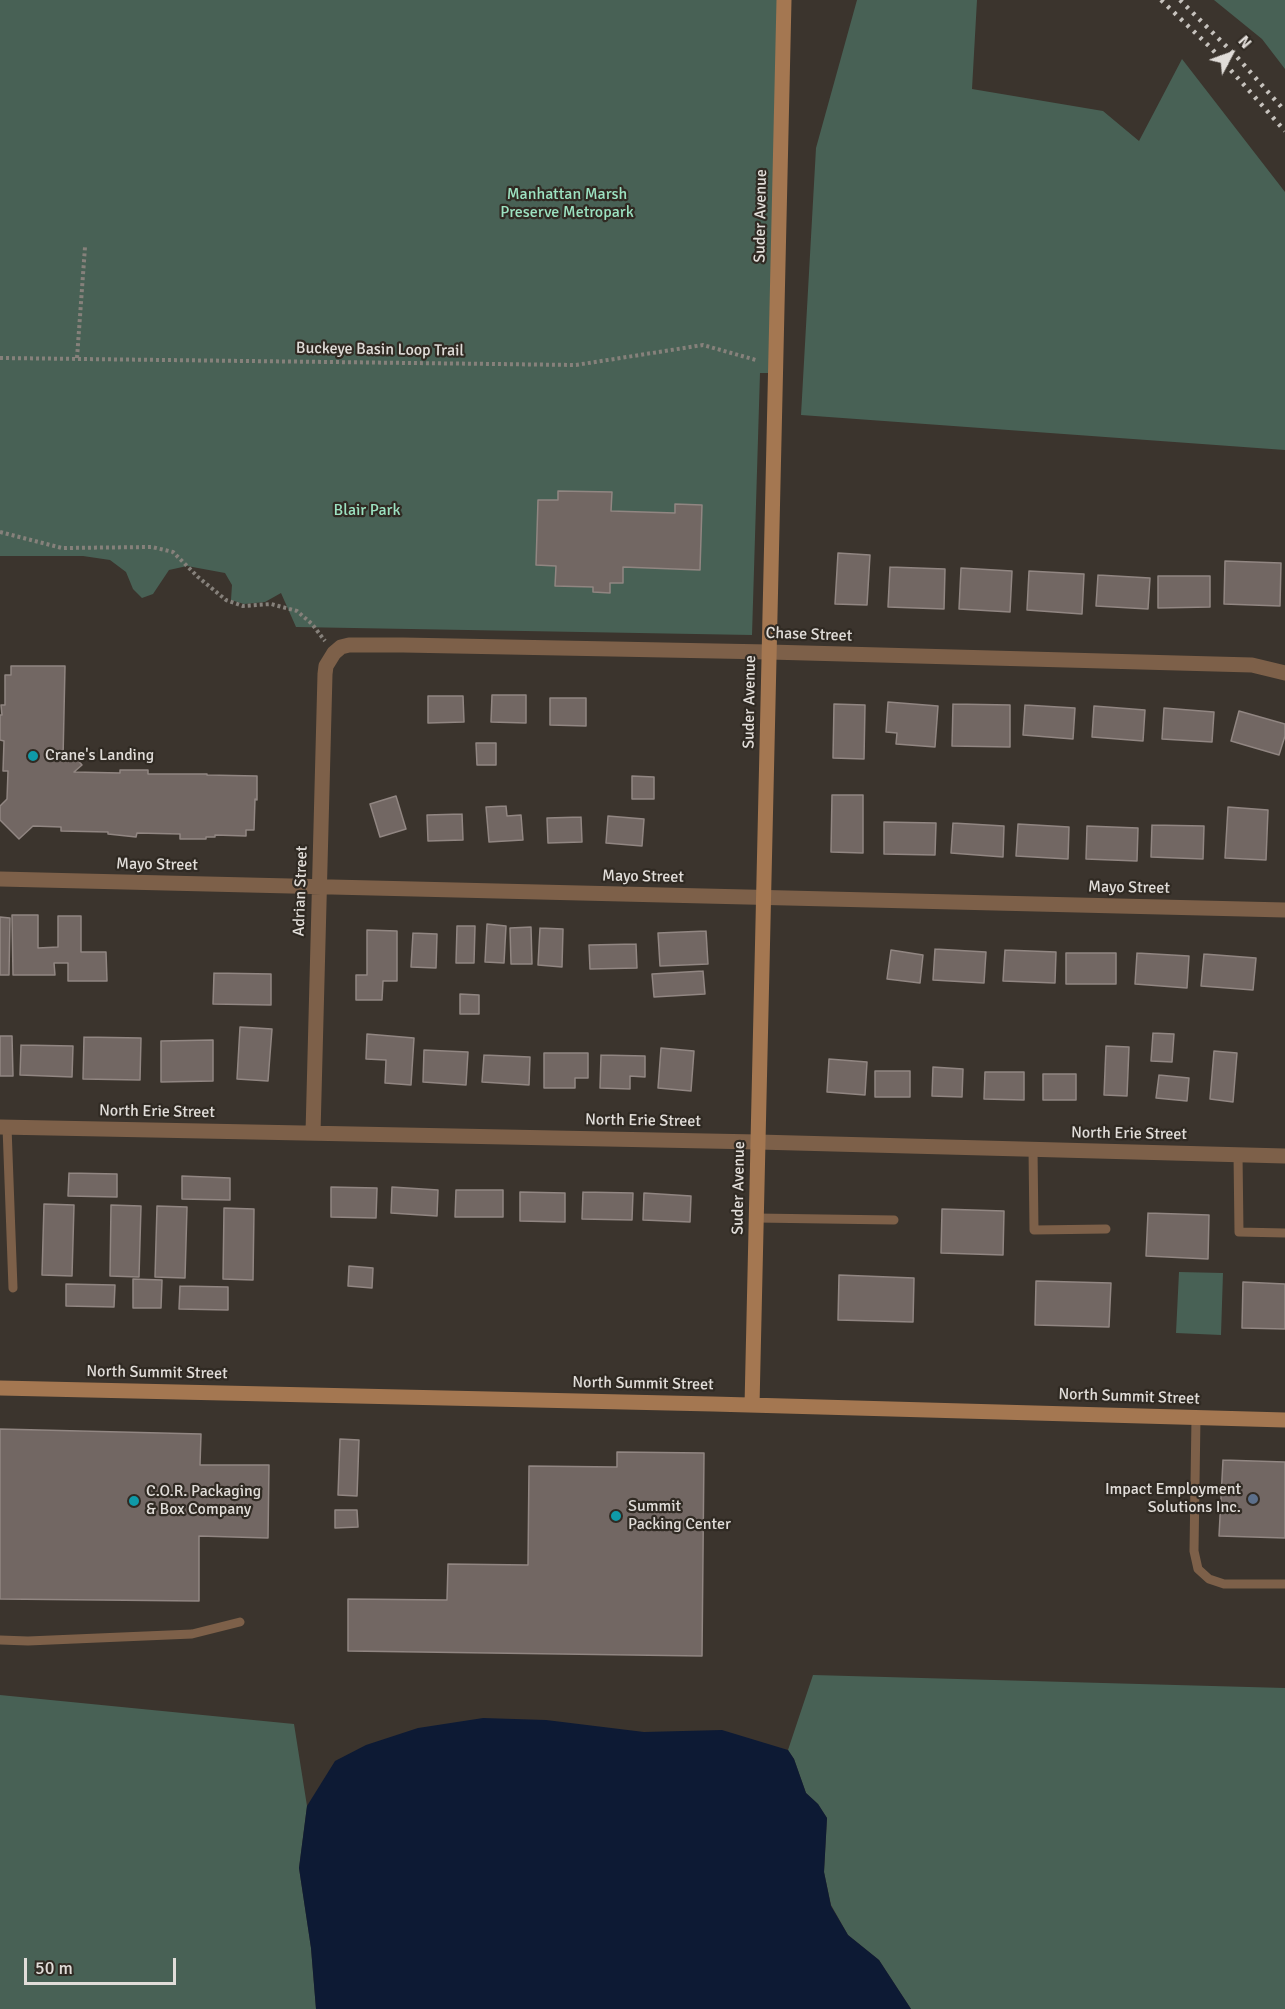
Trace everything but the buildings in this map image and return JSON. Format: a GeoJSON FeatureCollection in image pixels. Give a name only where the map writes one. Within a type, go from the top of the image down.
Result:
{"type":"FeatureCollection","features":[{"type":"Feature","properties":{"kind":"street","name":"Suder Avenue"},"geometry":{"type":"LineString","coordinates":[[752,1405],[784,0]]}},
{"type":"Feature","properties":{"kind":"street","name":"Chase Street"},"geometry":{"type":"LineString","coordinates":[[333,653],[349,645],[769,652],[1252,665],[1285,673]]}},
{"type":"Feature","properties":{"kind":"street","name":"Adrian Street"},"geometry":{"type":"LineString","coordinates":[[313,1132],[325,674],[326,666],[333,653]]}},
{"type":"Feature","properties":{"kind":"street","name":"Mayo Street"},"geometry":{"type":"LineString","coordinates":[[0,879],[1285,910]]}},
{"type":"Feature","properties":{"kind":"street","name":"North Erie Street"},"geometry":{"type":"LineString","coordinates":[[3,1127],[758,1142],[1285,1156]]}},
{"type":"Feature","properties":{"kind":"street","name":"North Summit Street"},"geometry":{"type":"LineString","coordinates":[[0,1388],[1285,1420]]}},
{"type":"Feature","properties":{"kind":"lane"},"geometry":{"type":"LineString","coordinates":[[3,1127],[13,1288]]}},
{"type":"Feature","properties":{"kind":"lane"},"geometry":{"type":"LineString","coordinates":[[1033,1149],[1034,1230],[1106,1229]]}},
{"type":"Feature","properties":{"kind":"lane"},"geometry":{"type":"LineString","coordinates":[[1238,1154],[1239,1232],[1285,1233]]}},
{"type":"Feature","properties":{"kind":"lane"},"geometry":{"type":"LineString","coordinates":[[756,1218],[894,1220]]}},
{"type":"Feature","properties":{"kind":"lane"},"geometry":{"type":"LineString","coordinates":[[1196,1417],[1194,1551],[1198,1569],[1209,1580],[1224,1584],[1285,1584]]}},
{"type":"Feature","properties":{"kind":"lane"},"geometry":{"type":"LineString","coordinates":[[0,1640],[27,1641],[192,1634],[240,1622]]}},
{"type":"Feature","properties":{"kind":"path"},"geometry":{"type":"LineString","coordinates":[[77,358],[85,247]]}},
{"type":"Feature","properties":{"kind":"path","name":"Buckeye Basin Loop Trail"},"geometry":{"type":"LineString","coordinates":[[0,358],[576,365],[703,345],[756,360]]}},
{"type":"Feature","properties":{"kind":"path"},"geometry":{"type":"LineString","coordinates":[[0,532],[62,548],[152,547],[173,552],[198,578],[226,600],[243,606],[271,604],[297,611],[312,624],[333,653]]}},
{"type":"Feature","properties":{"kind":"green space","name":"Manhattan Marsh Preserve Metropark"},"geometry":{"type":"Polygon","coordinates":[[[0,0],[784,0],[776,373],[760,373],[752,635],[296,627],[281,593],[265,602],[244,604],[231,600],[232,585],[225,573],[187,566],[169,570],[153,594],[142,598],[133,589],[126,572],[110,560],[83,556],[0,556],[0,0]]]}},
{"type":"Feature","properties":{"kind":"green space"},"geometry":{"type":"Polygon","coordinates":[[[857,0],[977,0],[972,89],[1103,111],[1139,141],[1182,59],[1285,192],[1285,450],[801,415],[816,148],[857,0]]]}},
{"type":"Feature","properties":{"kind":"green space"},"geometry":{"type":"Polygon","coordinates":[[[1214,0],[1285,0],[1285,69],[1262,39],[1214,0]]]}},
{"type":"Feature","properties":{"kind":"green space"},"geometry":{"type":"Polygon","coordinates":[[[1179,1272],[1223,1273],[1221,1335],[1176,1333],[1179,1272]]]}},
{"type":"Feature","properties":{"kind":"green space"},"geometry":{"type":"Polygon","coordinates":[[[813,1675],[1285,1688],[1285,2009],[911,2009],[879,1960],[848,1935],[831,1905],[824,1872],[827,1818],[818,1804],[806,1793],[794,1759],[788,1750],[813,1675]]]}},
{"type":"Feature","properties":{"kind":"green space"},"geometry":{"type":"Polygon","coordinates":[[[0,1695],[294,1724],[307,1806],[299,1868],[311,1948],[316,2009],[0,2009],[0,1695]]]}},
{"type":"Feature","properties":{"kind":"water"},"geometry":{"type":"Polygon","coordinates":[[[483,1718],[546,1720],[644,1732],[722,1730],[788,1750],[794,1759],[806,1793],[818,1804],[827,1818],[824,1872],[831,1906],[848,1935],[879,1960],[911,2009],[316,2009],[311,1948],[299,1868],[307,1806],[335,1761],[366,1745],[418,1728],[483,1718]]]}},
{"type":"Feature","properties":{"kind":"railway"},"geometry":{"type":"LineString","coordinates":[[1161,0],[1211,48],[1285,131]]}},
{"type":"Feature","properties":{"kind":"railway"},"geometry":{"type":"LineString","coordinates":[[1180,0],[1236,56],[1285,111]]}},
{"type":"Feature","properties":{"kind":"place","name":"Crane's Landing"},"geometry":{"type":"Point","coordinates":[33,756]}},
{"type":"Feature","properties":{"kind":"place","name":"Impact Employment Solutions Inc."},"geometry":{"type":"Point","coordinates":[1253,1499]}},
{"type":"Feature","properties":{"kind":"place","name":"C.O.R. Packaging & Box Company"},"geometry":{"type":"Point","coordinates":[134,1501]}},
{"type":"Feature","properties":{"kind":"place","name":"Summit Packing Center"},"geometry":{"type":"Point","coordinates":[616,1516]}},
{"type":"Feature","properties":{"kind":"park label","name":"Blair Park"},"geometry":{"type":"Point","coordinates":[367,511]}}]}
